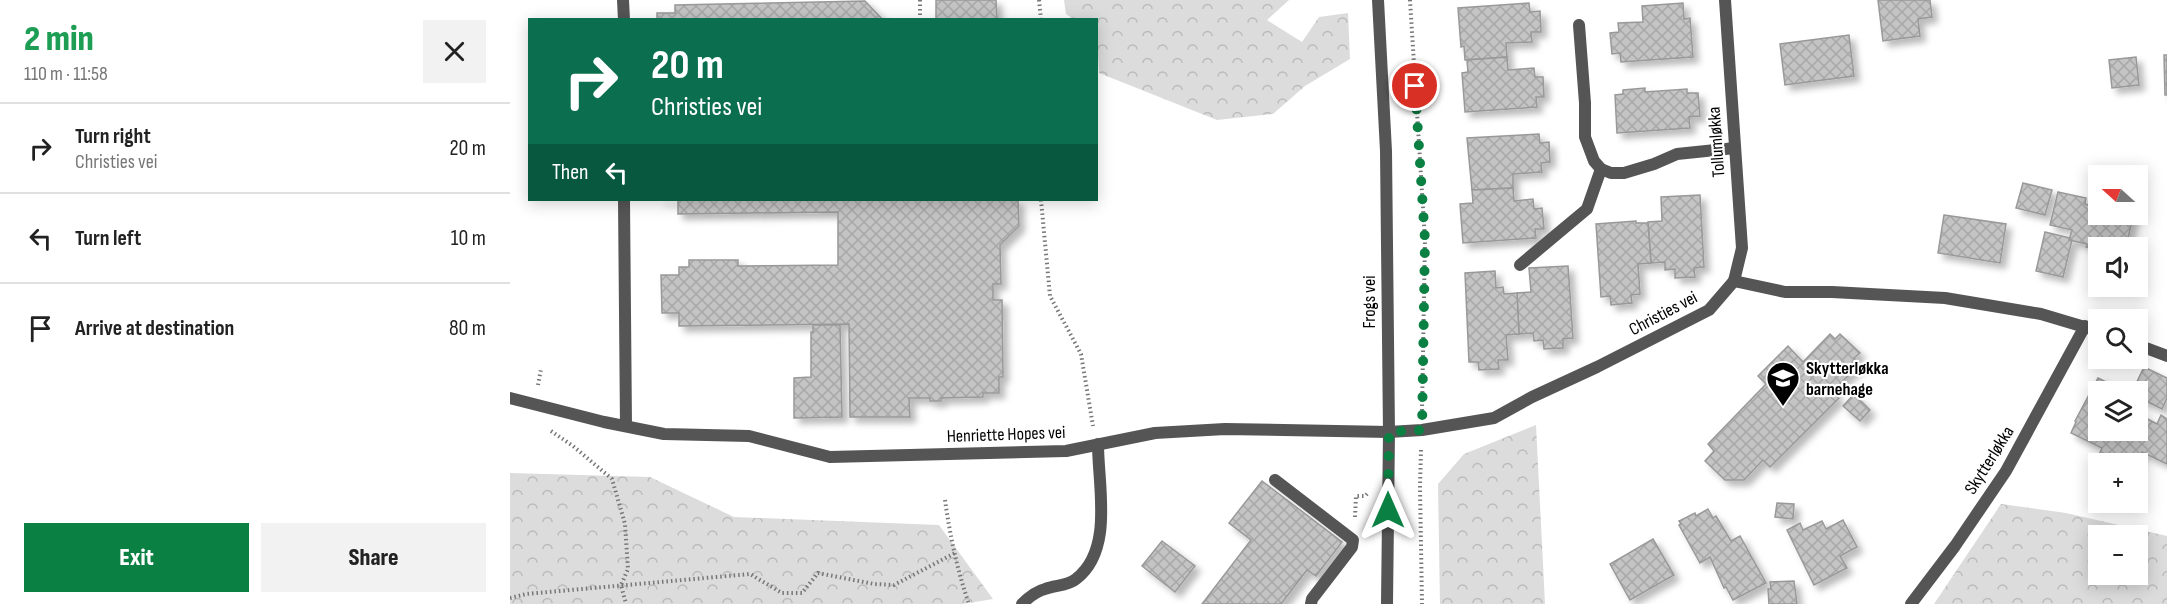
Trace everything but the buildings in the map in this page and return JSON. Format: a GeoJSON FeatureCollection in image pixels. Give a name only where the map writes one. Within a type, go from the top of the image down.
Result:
{"type":"FeatureCollection","features":[{"type":"Feature","properties":{"kind":"street"},"geometry":{"type":"LineString","coordinates":[[623,0],[624,18]]}},
{"type":"Feature","properties":{"kind":"street","name":"Frogs vei"},"geometry":{"type":"LineString","coordinates":[[1378,0],[1386,151],[1389,432],[1387,604]]}},
{"type":"Feature","properties":{"kind":"street","name":"Tollumløkka"},"geometry":{"type":"LineString","coordinates":[[1725,0],[1742,248],[1734,281]]}},
{"type":"Feature","properties":{"kind":"street"},"geometry":{"type":"LineString","coordinates":[[1579,25],[1585,137],[1594,161],[1601,169],[1611,173],[1624,173],[1677,154],[1734,148]]}},
{"type":"Feature","properties":{"kind":"street"},"geometry":{"type":"LineString","coordinates":[[1520,265],[1587,209],[1601,169]]}},
{"type":"Feature","properties":{"kind":"street"},"geometry":{"type":"LineString","coordinates":[[624,201],[626,426]]}},
{"type":"Feature","properties":{"kind":"street"},"geometry":{"type":"LineString","coordinates":[[1734,281],[1785,292],[1945,298],[2041,314],[2088,327]]}},
{"type":"Feature","properties":{"kind":"street","name":"Christies vei"},"geometry":{"type":"LineString","coordinates":[[1389,432],[1422,430],[1494,417],[1709,310],[1734,281]]}},
{"type":"Feature","properties":{"kind":"street","name":"Skytterløkka"},"geometry":{"type":"LineString","coordinates":[[1911,604],[1955,546],[2006,471],[2085,326]]}},
{"type":"Feature","properties":{"kind":"street"},"geometry":{"type":"LineString","coordinates":[[2148,349],[2167,356]]}},
{"type":"Feature","properties":{"kind":"street","name":"Henriette Hopes vei"},"geometry":{"type":"LineString","coordinates":[[510,398],[664,434],[748,436],[830,457],[1066,451],[1155,433],[1225,429],[1389,432]]}},
{"type":"Feature","properties":{"kind":"street"},"geometry":{"type":"LineString","coordinates":[[1022,604],[1043,589],[1074,581],[1091,565],[1098,542],[1102,513],[1098,444]]}},
{"type":"Feature","properties":{"kind":"street"},"geometry":{"type":"LineString","coordinates":[[1275,480],[1353,540],[1352,547],[1312,599],[1311,604]]}},
{"type":"Feature","properties":{"kind":"path"},"geometry":{"type":"LineString","coordinates":[[920,0],[920,18]]}},
{"type":"Feature","properties":{"kind":"path"},"geometry":{"type":"LineString","coordinates":[[1040,0],[1041,18]]}},
{"type":"Feature","properties":{"kind":"path"},"geometry":{"type":"LineString","coordinates":[[1410,0],[1425,240],[1420,487],[1422,604]]}},
{"type":"Feature","properties":{"kind":"path"},"geometry":{"type":"LineString","coordinates":[[1041,201],[1050,296],[1081,354],[1091,419],[1098,444]]}},
{"type":"Feature","properties":{"kind":"path"},"geometry":{"type":"LineString","coordinates":[[541,369],[535,405],[540,424],[573,446],[612,479],[625,524],[628,569],[621,585],[626,604]]}},
{"type":"Feature","properties":{"kind":"path"},"geometry":{"type":"LineString","coordinates":[[1346,534],[1354,523],[1357,508],[1356,496],[1365,496],[1373,488]]}},
{"type":"Feature","properties":{"kind":"path"},"geometry":{"type":"LineString","coordinates":[[945,500],[955,553],[969,604]]}},
{"type":"Feature","properties":{"kind":"path"},"geometry":{"type":"LineString","coordinates":[[510,598],[526,594],[750,574],[782,593],[802,593],[818,573],[874,585],[894,585],[955,553]]}},
{"type":"Feature","properties":{"kind":"green space"},"geometry":{"type":"Polygon","coordinates":[[[1064,0],[1289,0],[1267,20],[1302,42],[1319,17],[1348,13],[1350,59],[1305,86],[1273,114],[1217,120],[1099,73],[1098,18],[1072,18],[1066,14],[1064,0]]]}},
{"type":"Feature","properties":{"kind":"green space"},"geometry":{"type":"Polygon","coordinates":[[[1536,425],[1545,604],[1440,604],[1438,484],[1464,454],[1536,425]]]}},
{"type":"Feature","properties":{"kind":"green space"},"geometry":{"type":"Polygon","coordinates":[[[510,473],[650,477],[734,517],[939,525],[993,599],[963,604],[510,604],[510,473]]]}},
{"type":"Feature","properties":{"kind":"green space"},"geometry":{"type":"Polygon","coordinates":[[[2001,504],[2066,513],[2119,525],[2088,525],[2088,585],[2148,585],[2148,532],[2167,536],[2167,604],[1934,604],[2001,504]]]}},
{"type":"Feature","properties":{"kind":"place","name":"Skytterløkka barnehage"},"geometry":{"type":"Point","coordinates":[1783,407]}},
{"type":"Feature","properties":{"kind":"route"},"geometry":{"type":"LineString","coordinates":[[1388,510],[1389,432],[1422,430],[1425,240],[1415,86]]}}]}
